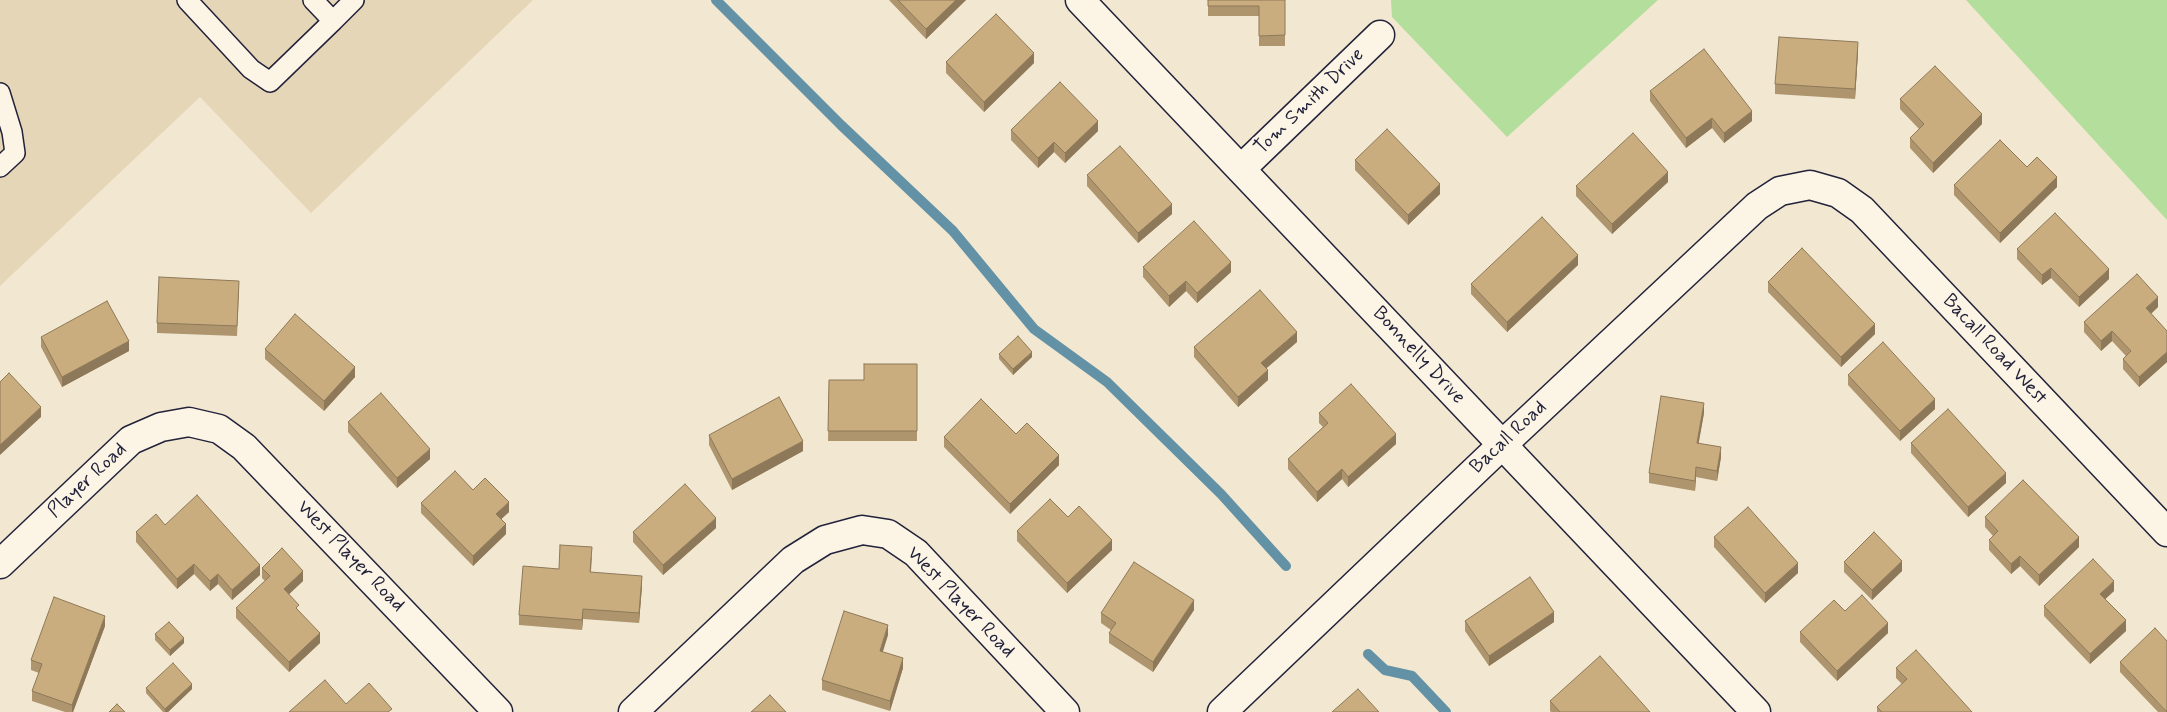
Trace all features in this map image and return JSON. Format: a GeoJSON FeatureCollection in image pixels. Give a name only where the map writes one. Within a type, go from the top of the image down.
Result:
{"type":"FeatureCollection","features":[{"type":"Feature","properties":{"kind":"street","name":"Bonnelly Drive"},"geometry":{"type":"LineString","coordinates":[[1080,0],[1756,712]]}},
{"type":"Feature","properties":{"kind":"street","name":"Tom Smith Drive"},"geometry":{"type":"LineString","coordinates":[[1241,169],[1380,35]]}},
{"type":"Feature","properties":{"kind":"street","name":"Bacall Road"},"geometry":{"type":"LineString","coordinates":[[1222,712],[1502,444],[1757,206],[1780,192],[1810,185]]}},
{"type":"Feature","properties":{"kind":"street","name":"Bacall Road West"},"geometry":{"type":"LineString","coordinates":[[1810,185],[1838,193],[1862,210],[2167,532]]}},
{"type":"Feature","properties":{"kind":"street","name":"Player Road"},"geometry":{"type":"LineString","coordinates":[[0,564],[131,440],[161,427],[189,422]]}},
{"type":"Feature","properties":{"kind":"street","name":"West Player Road"},"geometry":{"type":"LineString","coordinates":[[189,422],[219,428],[244,447],[498,712]]}},
{"type":"Feature","properties":{"kind":"street","name":"West Player Road"},"geometry":{"type":"LineString","coordinates":[[634,712],[793,560],[825,540],[862,530],[888,534],[916,552],[1065,712]]}},
{"type":"Feature","properties":{"kind":"lane"},"geometry":{"type":"LineString","coordinates":[[187,0],[251,69],[270,82],[354,0]]}},
{"type":"Feature","properties":{"kind":"lane"},"geometry":{"type":"LineString","coordinates":[[313,0],[333,21]]}},
{"type":"Feature","properties":{"kind":"lane"},"geometry":{"type":"LineString","coordinates":[[0,93],[12,132],[15,153],[0,167]]}},
{"type":"Feature","properties":{"kind":"shaded area"},"geometry":{"type":"Polygon","coordinates":[[[0,0],[533,0],[311,213],[200,97],[0,286],[0,0]]]}},
{"type":"Feature","properties":{"kind":"green space"},"geometry":{"type":"Polygon","coordinates":[[[1391,0],[1658,0],[1507,137],[1392,17],[1391,0]]]}},
{"type":"Feature","properties":{"kind":"green space"},"geometry":{"type":"Polygon","coordinates":[[[1966,0],[2167,0],[2167,220],[1966,0]]]}},
{"type":"Feature","properties":{"kind":"building"},"geometry":{"type":"Polygon","coordinates":[[[898,0],[956,0],[926,29],[898,0]]]}},
{"type":"Feature","properties":{"kind":"building"},"geometry":{"type":"Polygon","coordinates":[[[1208,0],[1285,0],[1285,35],[1259,36],[1259,6],[1208,6],[1208,0]]]}},
{"type":"Feature","properties":{"kind":"building"},"geometry":{"type":"Polygon","coordinates":[[[996,14],[1034,53],[984,102],[946,62],[996,14]]]}},
{"type":"Feature","properties":{"kind":"building"},"geometry":{"type":"Polygon","coordinates":[[[1779,37],[1858,42],[1855,89],[1775,84],[1779,37]]]}},
{"type":"Feature","properties":{"kind":"building"},"geometry":{"type":"Polygon","coordinates":[[[1704,49],[1752,111],[1724,133],[1712,118],[1686,138],[1650,91],[1704,49]]]}},
{"type":"Feature","properties":{"kind":"building"},"geometry":{"type":"Polygon","coordinates":[[[1935,66],[1982,114],[1933,163],[1910,138],[1924,124],[1900,99],[1935,66]]]}},
{"type":"Feature","properties":{"kind":"building"},"geometry":{"type":"Polygon","coordinates":[[[1060,82],[1098,121],[1065,153],[1054,142],[1038,158],[1011,130],[1060,82]]]}},
{"type":"Feature","properties":{"kind":"building"},"geometry":{"type":"Polygon","coordinates":[[[1387,129],[1440,184],[1408,215],[1355,160],[1387,129]]]}},
{"type":"Feature","properties":{"kind":"building"},"geometry":{"type":"Polygon","coordinates":[[[1633,133],[1668,172],[1612,224],[1576,186],[1633,133]]]}},
{"type":"Feature","properties":{"kind":"building"},"geometry":{"type":"Polygon","coordinates":[[[2000,140],[2027,167],[2037,157],[2057,177],[2000,233],[1954,185],[2000,140]]]}},
{"type":"Feature","properties":{"kind":"building"},"geometry":{"type":"Polygon","coordinates":[[[1120,146],[1172,204],[1138,233],[1087,175],[1120,146]]]}},
{"type":"Feature","properties":{"kind":"building"},"geometry":{"type":"Polygon","coordinates":[[[2055,213],[2109,269],[2079,297],[2051,268],[2042,275],[2017,249],[2055,213]]]}},
{"type":"Feature","properties":{"kind":"building"},"geometry":{"type":"Polygon","coordinates":[[[1542,217],[1578,255],[1507,322],[1471,284],[1542,217]]]}},
{"type":"Feature","properties":{"kind":"building"},"geometry":{"type":"Polygon","coordinates":[[[1194,221],[1231,262],[1197,293],[1186,281],[1169,296],[1143,267],[1194,221]]]}},
{"type":"Feature","properties":{"kind":"building"},"geometry":{"type":"Polygon","coordinates":[[[1802,248],[1875,324],[1841,357],[1768,282],[1802,248]]]}},
{"type":"Feature","properties":{"kind":"building"},"geometry":{"type":"Polygon","coordinates":[[[2137,274],[2158,297],[2146,308],[2167,331],[2167,352],[2139,377],[2123,359],[2131,351],[2112,331],[2101,341],[2084,322],[2137,274]]]}},
{"type":"Feature","properties":{"kind":"building"},"geometry":{"type":"Polygon","coordinates":[[[159,277],[239,281],[237,326],[157,323],[159,277]]]}},
{"type":"Feature","properties":{"kind":"building"},"geometry":{"type":"Polygon","coordinates":[[[1260,290],[1297,332],[1261,363],[1268,370],[1238,397],[1194,347],[1260,290]]]}},
{"type":"Feature","properties":{"kind":"building"},"geometry":{"type":"Polygon","coordinates":[[[107,301],[129,341],[62,377],[41,337],[107,301]]]}},
{"type":"Feature","properties":{"kind":"building"},"geometry":{"type":"Polygon","coordinates":[[[295,314],[355,367],[324,401],[265,349],[295,314]]]}},
{"type":"Feature","properties":{"kind":"building"},"geometry":{"type":"Polygon","coordinates":[[[1018,336],[1032,352],[1013,369],[999,354],[1018,336]]]}},
{"type":"Feature","properties":{"kind":"building"},"geometry":{"type":"Polygon","coordinates":[[[1883,342],[1935,399],[1900,431],[1848,375],[1883,342]]]}},
{"type":"Feature","properties":{"kind":"building"},"geometry":{"type":"Polygon","coordinates":[[[864,364],[917,364],[917,431],[828,431],[829,380],[864,380],[864,364]]]}},
{"type":"Feature","properties":{"kind":"building"},"geometry":{"type":"Polygon","coordinates":[[[9,373],[41,407],[0,445],[0,382],[9,373]]]}},
{"type":"Feature","properties":{"kind":"building"},"geometry":{"type":"Polygon","coordinates":[[[1351,384],[1396,434],[1348,477],[1342,469],[1317,492],[1288,459],[1328,423],[1319,413],[1351,384]]]}},
{"type":"Feature","properties":{"kind":"building"},"geometry":{"type":"Polygon","coordinates":[[[381,393],[430,449],[397,478],[348,422],[381,393]]]}},
{"type":"Feature","properties":{"kind":"building"},"geometry":{"type":"Polygon","coordinates":[[[1661,396],[1704,403],[1697,443],[1721,447],[1717,471],[1696,467],[1695,481],[1649,473],[1661,396]]]}},
{"type":"Feature","properties":{"kind":"building"},"geometry":{"type":"Polygon","coordinates":[[[779,397],[803,441],[732,479],[709,435],[779,397]]]}},
{"type":"Feature","properties":{"kind":"building"},"geometry":{"type":"Polygon","coordinates":[[[981,399],[1016,434],[1027,423],[1059,455],[1010,504],[944,437],[981,399]]]}},
{"type":"Feature","properties":{"kind":"building"},"geometry":{"type":"Polygon","coordinates":[[[1948,409],[2006,473],[1968,507],[1911,443],[1948,409]]]}},
{"type":"Feature","properties":{"kind":"building"},"geometry":{"type":"Polygon","coordinates":[[[455,471],[473,490],[485,478],[509,502],[496,514],[506,524],[473,556],[421,503],[455,471]]]}},
{"type":"Feature","properties":{"kind":"building"},"geometry":{"type":"Polygon","coordinates":[[[2023,480],[2079,537],[2039,575],[2020,556],[2011,564],[1989,540],[1998,531],[1985,517],[2023,480]]]}},
{"type":"Feature","properties":{"kind":"building"},"geometry":{"type":"Polygon","coordinates":[[[685,484],[716,518],[663,565],[633,532],[685,484]]]}},
{"type":"Feature","properties":{"kind":"building"},"geometry":{"type":"Polygon","coordinates":[[[197,495],[260,565],[232,590],[218,574],[210,581],[194,564],[177,579],[136,532],[156,514],[165,525],[197,495]]]}},
{"type":"Feature","properties":{"kind":"building"},"geometry":{"type":"Polygon","coordinates":[[[1050,499],[1068,517],[1079,506],[1112,540],[1067,583],[1017,531],[1050,499]]]}},
{"type":"Feature","properties":{"kind":"building"},"geometry":{"type":"Polygon","coordinates":[[[1748,507],[1798,563],[1765,593],[1714,537],[1748,507]]]}},
{"type":"Feature","properties":{"kind":"building"},"geometry":{"type":"Polygon","coordinates":[[[1874,532],[1902,561],[1872,590],[1844,562],[1874,532]]]}},
{"type":"Feature","properties":{"kind":"building"},"geometry":{"type":"Polygon","coordinates":[[[560,545],[592,547],[590,572],[642,576],[639,613],[583,609],[582,620],[519,615],[523,566],[559,569],[560,545]]]}},
{"type":"Feature","properties":{"kind":"building"},"geometry":{"type":"Polygon","coordinates":[[[282,548],[303,571],[284,589],[299,605],[296,608],[320,633],[289,662],[236,608],[270,576],[262,568],[282,548]]]}},
{"type":"Feature","properties":{"kind":"building"},"geometry":{"type":"Polygon","coordinates":[[[2093,559],[2114,581],[2100,594],[2126,620],[2090,654],[2044,606],[2093,559]]]}},
{"type":"Feature","properties":{"kind":"building"},"geometry":{"type":"Polygon","coordinates":[[[1134,562],[1194,600],[1153,662],[1109,633],[1116,623],[1101,613],[1134,562]]]}},
{"type":"Feature","properties":{"kind":"building"},"geometry":{"type":"Polygon","coordinates":[[[1530,577],[1554,612],[1489,656],[1465,621],[1530,577]]]}},
{"type":"Feature","properties":{"kind":"building"},"geometry":{"type":"Polygon","coordinates":[[[1862,595],[1888,623],[1837,671],[1800,632],[1834,600],[1845,611],[1862,595]]]}},
{"type":"Feature","properties":{"kind":"building"},"geometry":{"type":"Polygon","coordinates":[[[54,597],[105,616],[72,705],[32,691],[42,664],[31,660],[54,597]]]}},
{"type":"Feature","properties":{"kind":"building"},"geometry":{"type":"Polygon","coordinates":[[[844,611],[888,625],[880,651],[903,658],[890,701],[822,680],[844,611]]]}},
{"type":"Feature","properties":{"kind":"building"},"geometry":{"type":"Polygon","coordinates":[[[169,622],[184,638],[170,650],[155,634],[169,622]]]}},
{"type":"Feature","properties":{"kind":"building"},"geometry":{"type":"Polygon","coordinates":[[[2155,628],[2167,641],[2167,712],[2120,662],[2155,628]]]}},
{"type":"Feature","properties":{"kind":"building"},"geometry":{"type":"Polygon","coordinates":[[[1916,650],[1972,712],[1882,712],[1877,707],[1907,679],[1896,668],[1916,650]]]}},
{"type":"Feature","properties":{"kind":"building"},"geometry":{"type":"Polygon","coordinates":[[[1600,656],[1650,712],[1560,712],[1550,701],[1600,656]]]}},
{"type":"Feature","properties":{"kind":"building"},"geometry":{"type":"Polygon","coordinates":[[[173,663],[192,684],[165,709],[146,688],[173,663]]]}},
{"type":"Feature","properties":{"kind":"building"},"geometry":{"type":"Polygon","coordinates":[[[325,680],[346,704],[369,683],[392,709],[388,712],[289,712],[325,680]]]}},
{"type":"Feature","properties":{"kind":"building"},"geometry":{"type":"Polygon","coordinates":[[[1358,689],[1379,712],[1332,712],[1358,689]]]}},
{"type":"Feature","properties":{"kind":"building"},"geometry":{"type":"Polygon","coordinates":[[[770,695],[786,712],[751,712],[770,695]]]}},
{"type":"Feature","properties":{"kind":"building"},"geometry":{"type":"Polygon","coordinates":[[[117,704],[125,712],[109,712],[117,704]]]}},
{"type":"Feature","properties":{"kind":"waterway"},"geometry":{"type":"LineString","coordinates":[[716,0],[841,125],[953,231],[1034,329],[1107,382],[1221,494],[1286,566]]}},
{"type":"Feature","properties":{"kind":"waterway"},"geometry":{"type":"LineString","coordinates":[[1368,654],[1385,670],[1412,676],[1446,712]]}}]}
